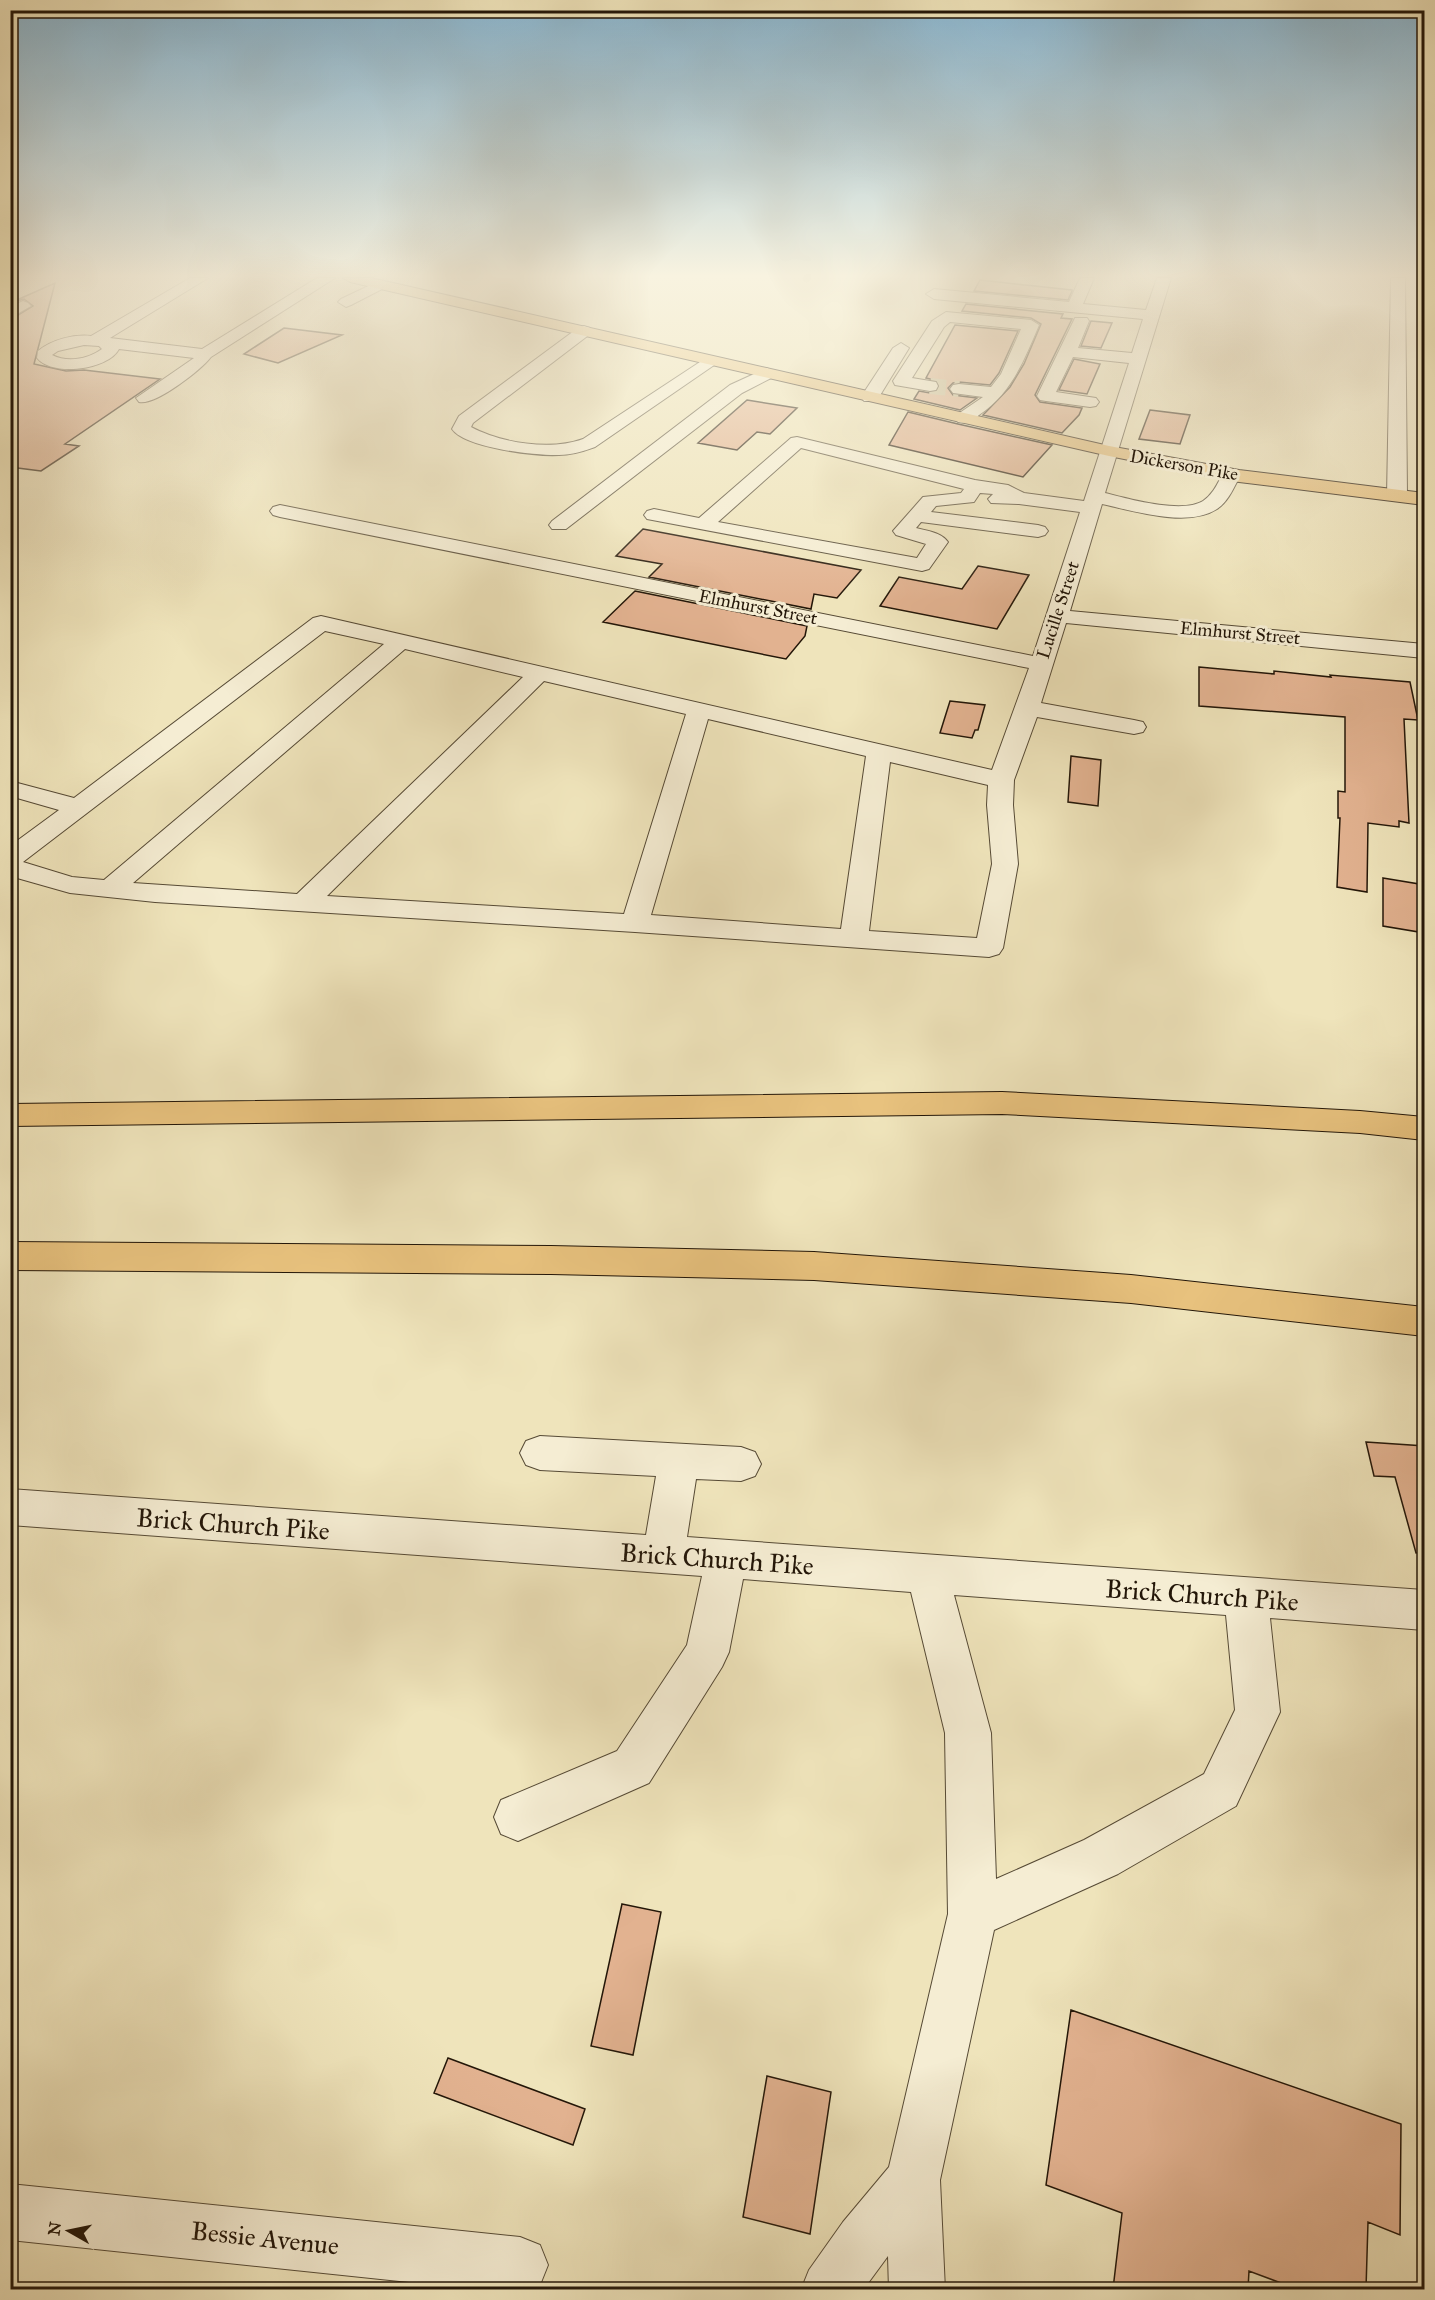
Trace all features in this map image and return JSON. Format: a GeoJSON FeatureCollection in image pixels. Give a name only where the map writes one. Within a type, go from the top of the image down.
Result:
{"type":"FeatureCollection","features":[{"type":"Feature","properties":{"kind":"main road","name":"Dickerson Pike"},"geometry":{"type":"LineString","coordinates":[[820,385],[1109,452],[1232,474],[1425,499]]}},
{"type":"Feature","properties":{"kind":"main road"},"geometry":{"type":"LineString","coordinates":[[10,1115],[1002,1103],[1360,1122],[1425,1129]]}},
{"type":"Feature","properties":{"kind":"main road"},"geometry":{"type":"LineString","coordinates":[[10,1256],[527,1260],[814,1266],[1131,1289],[1425,1322]]}},
{"type":"Feature","properties":{"kind":"street"},"geometry":{"type":"LineString","coordinates":[[145,398],[164,385]]}},
{"type":"Feature","properties":{"kind":"street"},"geometry":{"type":"LineString","coordinates":[[511,385],[465,420],[461,429],[491,441],[554,451],[572,449],[589,443],[676,385]]}},
{"type":"Feature","properties":{"kind":"street"},"geometry":{"type":"LineString","coordinates":[[559,525],[742,385]]}},
{"type":"Feature","properties":{"kind":"street"},"geometry":{"type":"LineString","coordinates":[[870,397],[877,385]]}},
{"type":"Feature","properties":{"kind":"street"},"geometry":{"type":"LineString","coordinates":[[964,418],[989,401],[1001,385]]}},
{"type":"Feature","properties":{"kind":"street"},"geometry":{"type":"LineString","coordinates":[[1051,385],[1046,396],[1090,402]]}},
{"type":"Feature","properties":{"kind":"street","name":"Lucille Street"},"geometry":{"type":"LineString","coordinates":[[854,937],[989,948],[1005,864],[1000,805],[1001,780],[1028,708],[1131,385]]}},
{"type":"Feature","properties":{"kind":"street"},"geometry":{"type":"LineString","coordinates":[[1397,496],[1406,427],[1406,385]]}},
{"type":"Feature","properties":{"kind":"street"},"geometry":{"type":"LineString","coordinates":[[959,389],[995,393]]}},
{"type":"Feature","properties":{"kind":"street"},"geometry":{"type":"LineString","coordinates":[[703,525],[797,442],[971,492],[1164,509],[1199,510],[1213,504],[1232,474]]}},
{"type":"Feature","properties":{"kind":"street"},"geometry":{"type":"LineString","coordinates":[[654,515],[922,565],[938,542],[903,531],[930,501],[971,492]]}},
{"type":"Feature","properties":{"kind":"street","name":"Elmhurst Street"},"geometry":{"type":"LineString","coordinates":[[280,511],[1041,664]]}},
{"type":"Feature","properties":{"kind":"street"},"geometry":{"type":"LineString","coordinates":[[917,516],[1038,531]]}},
{"type":"Feature","properties":{"kind":"street","name":"Elmhurst Street"},"geometry":{"type":"LineString","coordinates":[[1056,616],[1425,651]]}},
{"type":"Feature","properties":{"kind":"street"},"geometry":{"type":"LineString","coordinates":[[10,859],[321,623],[1001,780]]}},
{"type":"Feature","properties":{"kind":"street"},"geometry":{"type":"LineString","coordinates":[[109,890],[401,641]]}},
{"type":"Feature","properties":{"kind":"street"},"geometry":{"type":"LineString","coordinates":[[304,903],[540,673]]}},
{"type":"Feature","properties":{"kind":"street"},"geometry":{"type":"LineString","coordinates":[[1028,708],[1134,727]]}},
{"type":"Feature","properties":{"kind":"street"},"geometry":{"type":"LineString","coordinates":[[635,923],[699,709]]}},
{"type":"Feature","properties":{"kind":"street"},"geometry":{"type":"LineString","coordinates":[[10,867],[70,885],[109,890],[854,937],[879,753]]}},
{"type":"Feature","properties":{"kind":"street"},"geometry":{"type":"LineString","coordinates":[[10,788],[78,807]]}},
{"type":"Feature","properties":{"kind":"street"},"geometry":{"type":"LineString","coordinates":[[540,1453],[741,1464]]}},
{"type":"Feature","properties":{"kind":"street"},"geometry":{"type":"LineString","coordinates":[[663,1555],[679,1461]]}},
{"type":"Feature","properties":{"kind":"street","name":"Brick Church Pike"},"geometry":{"type":"LineString","coordinates":[[10,1507],[1425,1610]]}},
{"type":"Feature","properties":{"kind":"street"},"geometry":{"type":"LineString","coordinates":[[518,1817],[633,1767],[707,1652],[726,1560]]}},
{"type":"Feature","properties":{"kind":"street"},"geometry":{"type":"LineString","coordinates":[[917,2289],[913,2180],[973,1914],[968,1733],[928,1575]]}},
{"type":"Feature","properties":{"kind":"street"},"geometry":{"type":"LineString","coordinates":[[973,1914],[1101,1857],[1221,1790],[1258,1712],[1246,1598]]}},
{"type":"Feature","properties":{"kind":"street"},"geometry":{"type":"LineString","coordinates":[[829,2289],[913,2180]]}},
{"type":"Feature","properties":{"kind":"street","name":"Bessie Avenue"},"geometry":{"type":"LineString","coordinates":[[10,2212],[520,2265]]}},
{"type":"Feature","properties":{"kind":"building"},"geometry":{"type":"Polygon","coordinates":[[[10,385],[151,385],[65,444],[79,446],[41,471],[10,467],[10,385]]]}},
{"type":"Feature","properties":{"kind":"building"},"geometry":{"type":"Polygon","coordinates":[[[951,385],[948,388],[953,395],[977,398],[960,410],[914,399],[919,391],[930,393],[938,391],[940,387],[951,385]]]}},
{"type":"Feature","properties":{"kind":"building"},"geometry":{"type":"Polygon","coordinates":[[[1040,385],[1035,395],[1040,402],[1082,408],[1079,415],[1062,433],[983,415],[1010,387],[1040,385]]]}},
{"type":"Feature","properties":{"kind":"building"},"geometry":{"type":"Polygon","coordinates":[[[1061,385],[1091,385],[1087,394],[1059,390],[1061,385]]]}},
{"type":"Feature","properties":{"kind":"building"},"geometry":{"type":"Polygon","coordinates":[[[747,400],[797,408],[770,434],[757,432],[737,450],[698,443],[747,400]]]}},
{"type":"Feature","properties":{"kind":"building"},"geometry":{"type":"Polygon","coordinates":[[[1150,410],[1190,415],[1180,444],[1139,439],[1150,410]]]}},
{"type":"Feature","properties":{"kind":"building"},"geometry":{"type":"Polygon","coordinates":[[[908,412],[1052,445],[1023,477],[889,445],[908,412]]]}},
{"type":"Feature","properties":{"kind":"building"},"geometry":{"type":"Polygon","coordinates":[[[643,529],[861,570],[837,598],[814,594],[811,609],[649,577],[662,564],[616,556],[643,529]]]}},
{"type":"Feature","properties":{"kind":"building"},"geometry":{"type":"Polygon","coordinates":[[[978,566],[1029,575],[997,629],[880,606],[899,577],[962,589],[978,566]]]}},
{"type":"Feature","properties":{"kind":"building"},"geometry":{"type":"Polygon","coordinates":[[[635,591],[807,626],[805,636],[786,659],[603,622],[635,591]]]}},
{"type":"Feature","properties":{"kind":"building"},"geometry":{"type":"Polygon","coordinates":[[[1199,667],[1410,682],[1418,720],[1404,719],[1409,823],[1399,821],[1399,827],[1368,823],[1367,892],[1337,887],[1340,818],[1338,818],[1338,791],[1345,792],[1345,717],[1199,706],[1199,667]]]}},
{"type":"Feature","properties":{"kind":"building"},"geometry":{"type":"Polygon","coordinates":[[[950,701],[985,705],[978,730],[975,730],[972,738],[940,733],[950,701]]]}},
{"type":"Feature","properties":{"kind":"building"},"geometry":{"type":"Polygon","coordinates":[[[1071,756],[1101,760],[1098,806],[1068,802],[1071,756]]]}},
{"type":"Feature","properties":{"kind":"building"},"geometry":{"type":"Polygon","coordinates":[[[1383,878],[1425,885],[1425,933],[1383,926],[1383,878]]]}},
{"type":"Feature","properties":{"kind":"building"},"geometry":{"type":"Polygon","coordinates":[[[1366,1442],[1425,1446],[1425,1552],[1416,1553],[1395,1477],[1374,1476],[1366,1442]]]}},
{"type":"Feature","properties":{"kind":"building"},"geometry":{"type":"Polygon","coordinates":[[[622,1904],[661,1912],[633,2055],[591,2046],[622,1904]]]}},
{"type":"Feature","properties":{"kind":"building"},"geometry":{"type":"Polygon","coordinates":[[[1071,2010],[1401,2124],[1400,2235],[1368,2222],[1366,2289],[1297,2289],[1249,2271],[1248,2289],[1113,2289],[1122,2213],[1046,2185],[1071,2010]]]}},
{"type":"Feature","properties":{"kind":"building"},"geometry":{"type":"Polygon","coordinates":[[[448,2058],[585,2109],[573,2145],[434,2093],[448,2058]]]}},
{"type":"Feature","properties":{"kind":"building"},"geometry":{"type":"Polygon","coordinates":[[[767,2076],[831,2092],[810,2234],[743,2217],[767,2076]]]}},
{"type":"Feature","properties":{"kind":"tunnel"},"geometry":{"type":"LineString","coordinates":[[930,386],[959,389]]}}]}
